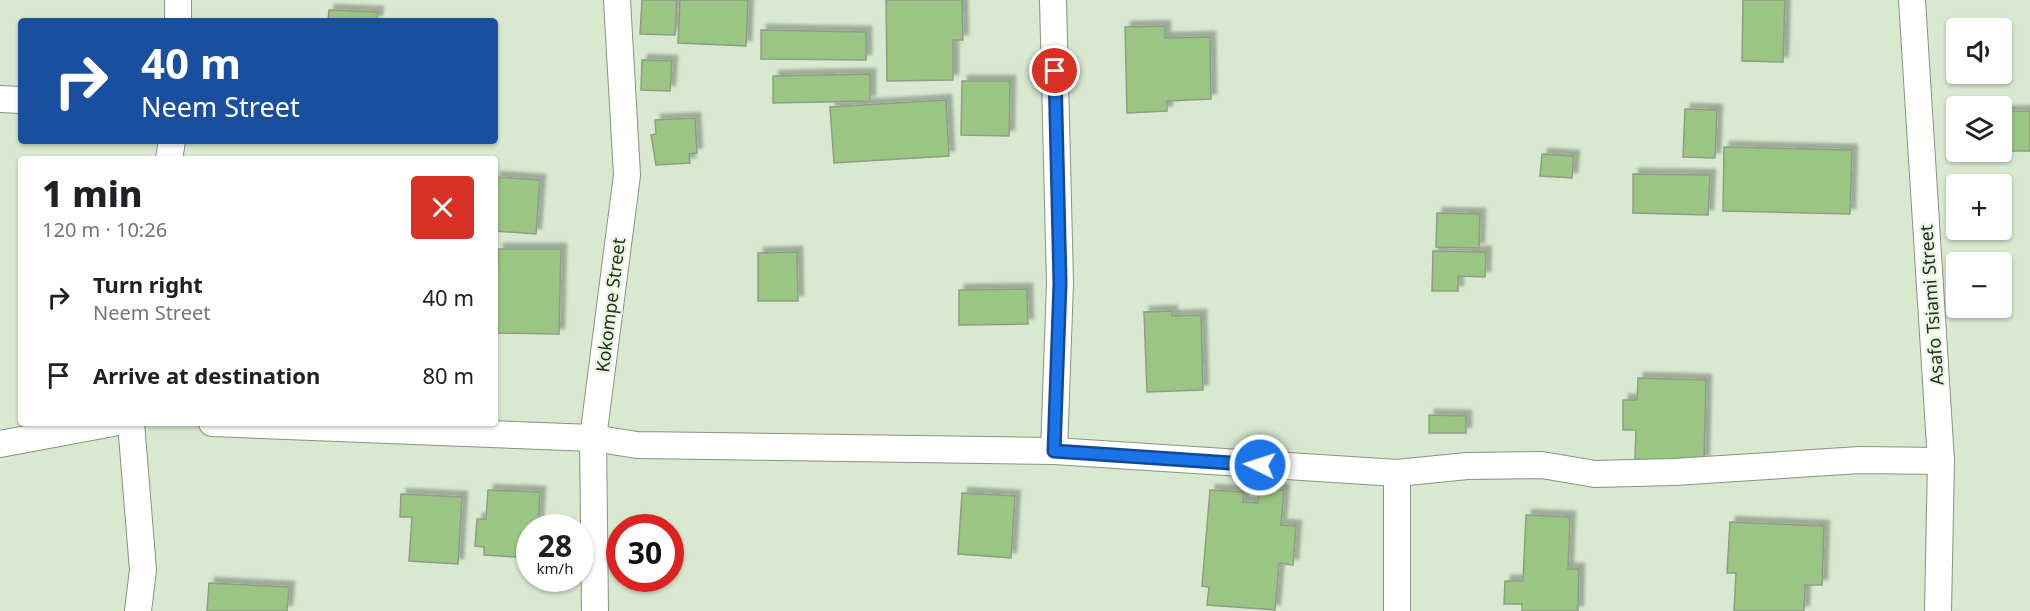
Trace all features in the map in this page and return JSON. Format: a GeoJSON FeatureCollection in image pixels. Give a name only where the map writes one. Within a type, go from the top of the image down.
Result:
{"type":"FeatureCollection","features":[{"type":"Feature","properties":{"kind":"street"},"geometry":{"type":"LineString","coordinates":[[178,0],[178,18]]}},
{"type":"Feature","properties":{"kind":"street","name":"Kokompe Street"},"geometry":{"type":"LineString","coordinates":[[595,611],[593,438],[627,175],[617,0]]}},
{"type":"Feature","properties":{"kind":"street"},"geometry":{"type":"LineString","coordinates":[[1053,0],[1060,283],[1054,451]]}},
{"type":"Feature","properties":{"kind":"street","name":"Asafo Tsiami Street"},"geometry":{"type":"LineString","coordinates":[[1912,0],[1941,461],[1938,611]]}},
{"type":"Feature","properties":{"kind":"street"},"geometry":{"type":"LineString","coordinates":[[0,99],[18,100]]}},
{"type":"Feature","properties":{"kind":"street"},"geometry":{"type":"LineString","coordinates":[[0,444],[97,426]]}},
{"type":"Feature","properties":{"kind":"street"},"geometry":{"type":"LineString","coordinates":[[131,426],[143,570],[138,611]]}},
{"type":"Feature","properties":{"kind":"street"},"geometry":{"type":"LineString","coordinates":[[288,426],[593,438],[637,445],[1054,451],[1397,473],[1467,466],[1542,465],[1595,474],[1674,472],[1860,460],[1941,461]]}},
{"type":"Feature","properties":{"kind":"street"},"geometry":{"type":"LineString","coordinates":[[1397,473],[1397,611]]}},
{"type":"Feature","properties":{"kind":"building"},"geometry":{"type":"Polygon","coordinates":[[[642,0],[677,0],[675,35],[640,34],[642,0]]]}},
{"type":"Feature","properties":{"kind":"building"},"geometry":{"type":"Polygon","coordinates":[[[680,0],[748,0],[746,46],[678,43],[680,0]]]}},
{"type":"Feature","properties":{"kind":"building"},"geometry":{"type":"Polygon","coordinates":[[[886,0],[962,0],[963,40],[953,40],[953,80],[887,81],[886,0]]]}},
{"type":"Feature","properties":{"kind":"building"},"geometry":{"type":"Polygon","coordinates":[[[1743,0],[1785,0],[1783,62],[1742,61],[1743,0]]]}},
{"type":"Feature","properties":{"kind":"building"},"geometry":{"type":"Polygon","coordinates":[[[329,10],[378,12],[377,18],[328,18],[329,10]]]}},
{"type":"Feature","properties":{"kind":"building"},"geometry":{"type":"Polygon","coordinates":[[[1165,26],[1165,38],[1210,37],[1211,99],[1167,101],[1167,111],[1127,113],[1125,27],[1165,26]]]}},
{"type":"Feature","properties":{"kind":"building"},"geometry":{"type":"Polygon","coordinates":[[[761,30],[866,32],[866,60],[761,59],[761,30]]]}},
{"type":"Feature","properties":{"kind":"building"},"geometry":{"type":"Polygon","coordinates":[[[642,60],[672,61],[670,91],[641,90],[642,60]]]}},
{"type":"Feature","properties":{"kind":"building"},"geometry":{"type":"Polygon","coordinates":[[[870,74],[870,101],[773,103],[773,76],[870,74]]]}},
{"type":"Feature","properties":{"kind":"building"},"geometry":{"type":"Polygon","coordinates":[[[962,81],[1010,81],[1009,136],[961,135],[962,81]]]}},
{"type":"Feature","properties":{"kind":"building"},"geometry":{"type":"Polygon","coordinates":[[[946,100],[949,156],[834,163],[830,107],[946,100]]]}},
{"type":"Feature","properties":{"kind":"building"},"geometry":{"type":"Polygon","coordinates":[[[1685,109],[1717,110],[1715,158],[1683,157],[1685,109]]]}},
{"type":"Feature","properties":{"kind":"building"},"geometry":{"type":"Polygon","coordinates":[[[2030,111],[2030,151],[2012,151],[2012,112],[2030,111]]]}},
{"type":"Feature","properties":{"kind":"building"},"geometry":{"type":"Polygon","coordinates":[[[695,118],[697,153],[689,154],[690,163],[656,165],[651,135],[656,134],[655,120],[695,118]]]}},
{"type":"Feature","properties":{"kind":"building"},"geometry":{"type":"Polygon","coordinates":[[[1724,147],[1852,150],[1850,214],[1723,211],[1724,147]]]}},
{"type":"Feature","properties":{"kind":"building"},"geometry":{"type":"Polygon","coordinates":[[[1542,154],[1574,156],[1572,178],[1540,176],[1542,154]]]}},
{"type":"Feature","properties":{"kind":"building"},"geometry":{"type":"Polygon","coordinates":[[[1633,174],[1710,175],[1708,215],[1633,213],[1633,174]]]}},
{"type":"Feature","properties":{"kind":"building"},"geometry":{"type":"Polygon","coordinates":[[[498,177],[540,180],[536,234],[498,231],[498,177]]]}},
{"type":"Feature","properties":{"kind":"building"},"geometry":{"type":"Polygon","coordinates":[[[1437,213],[1480,214],[1479,248],[1436,247],[1437,213]]]}},
{"type":"Feature","properties":{"kind":"building"},"geometry":{"type":"Polygon","coordinates":[[[498,249],[561,249],[559,334],[498,333],[498,249]]]}},
{"type":"Feature","properties":{"kind":"building"},"geometry":{"type":"Polygon","coordinates":[[[1433,251],[1486,252],[1485,277],[1458,276],[1458,291],[1432,291],[1433,251]]]}},
{"type":"Feature","properties":{"kind":"building"},"geometry":{"type":"Polygon","coordinates":[[[797,252],[798,301],[758,301],[758,253],[797,252]]]}},
{"type":"Feature","properties":{"kind":"building"},"geometry":{"type":"Polygon","coordinates":[[[1027,289],[1028,324],[959,325],[959,290],[1027,289]]]}},
{"type":"Feature","properties":{"kind":"building"},"geometry":{"type":"Polygon","coordinates":[[[1172,311],[1172,316],[1201,315],[1203,390],[1147,392],[1144,312],[1172,311]]]}},
{"type":"Feature","properties":{"kind":"building"},"geometry":{"type":"Polygon","coordinates":[[[1638,378],[1706,380],[1704,461],[1635,459],[1636,430],[1623,430],[1623,400],[1637,400],[1638,378]]]}},
{"type":"Feature","properties":{"kind":"building"},"geometry":{"type":"Polygon","coordinates":[[[1429,415],[1466,416],[1466,433],[1429,433],[1429,415]]]}},
{"type":"Feature","properties":{"kind":"building"},"geometry":{"type":"Polygon","coordinates":[[[1259,488],[1284,490],[1281,525],[1296,526],[1293,565],[1279,563],[1275,610],[1207,605],[1209,587],[1202,586],[1210,490],[1244,492],[1243,502],[1258,503],[1259,488]]]}},
{"type":"Feature","properties":{"kind":"building"},"geometry":{"type":"Polygon","coordinates":[[[488,490],[540,492],[539,514],[516,514],[516,557],[484,555],[484,547],[475,546],[477,519],[486,519],[488,490]]]}},
{"type":"Feature","properties":{"kind":"building"},"geometry":{"type":"Polygon","coordinates":[[[962,493],[1015,496],[1011,558],[958,554],[962,493]]]}},
{"type":"Feature","properties":{"kind":"building"},"geometry":{"type":"Polygon","coordinates":[[[401,494],[462,497],[458,564],[409,561],[412,517],[400,517],[401,494]]]}},
{"type":"Feature","properties":{"kind":"building"},"geometry":{"type":"Polygon","coordinates":[[[1526,515],[1570,517],[1568,569],[1579,569],[1578,611],[1522,611],[1522,604],[1504,604],[1505,581],[1523,581],[1526,515]]]}},
{"type":"Feature","properties":{"kind":"building"},"geometry":{"type":"Polygon","coordinates":[[[1730,522],[1824,526],[1822,585],[1805,585],[1804,611],[1734,611],[1736,573],[1727,573],[1730,522]]]}},
{"type":"Feature","properties":{"kind":"building"},"geometry":{"type":"Polygon","coordinates":[[[209,583],[289,587],[287,611],[207,611],[209,583]]]}},
{"type":"Feature","properties":{"kind":"route"},"geometry":{"type":"LineString","coordinates":[[1055,71],[1060,283],[1054,451],[1260,465]]}}]}
